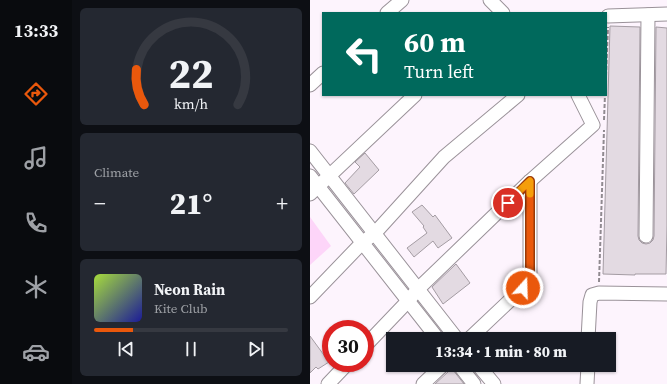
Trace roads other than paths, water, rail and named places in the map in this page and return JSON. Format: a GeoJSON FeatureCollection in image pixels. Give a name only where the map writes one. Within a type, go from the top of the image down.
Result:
{"type":"FeatureCollection","features":[{"type":"Feature","properties":{"kind":"street"},"geometry":{"type":"LineString","coordinates":[[388,12],[402,0]]}},
{"type":"Feature","properties":{"kind":"street"},"geometry":{"type":"LineString","coordinates":[[490,0],[502,12]]}},
{"type":"Feature","properties":{"kind":"street"},"geometry":{"type":"LineString","coordinates":[[608,16],[667,14]]}},
{"type":"Feature","properties":{"kind":"street"},"geometry":{"type":"LineString","coordinates":[[646,236],[648,15]]}},
{"type":"Feature","properties":{"kind":"street"},"geometry":{"type":"LineString","coordinates":[[310,85],[322,73]]}},
{"type":"Feature","properties":{"kind":"street"},"geometry":{"type":"LineString","coordinates":[[414,96],[330,175],[313,186],[362,243],[432,332]]}},
{"type":"Feature","properties":{"kind":"street"},"geometry":{"type":"LineString","coordinates":[[310,297],[362,243],[375,233],[444,157],[517,96]]}},
{"type":"Feature","properties":{"kind":"street"},"geometry":{"type":"LineString","coordinates":[[374,337],[418,289],[530,181],[593,125],[578,96]]}},
{"type":"Feature","properties":{"kind":"street"},"geometry":{"type":"LineString","coordinates":[[310,151],[452,332]]}},
{"type":"Feature","properties":{"kind":"street"},"geometry":{"type":"LineString","coordinates":[[476,332],[523,288],[530,272],[530,181]]}},
{"type":"Feature","properties":{"kind":"street"},"geometry":{"type":"LineString","coordinates":[[588,332],[590,302],[592,296],[598,293],[667,294]]}},
{"type":"Feature","properties":{"kind":"street"},"geometry":{"type":"LineString","coordinates":[[328,384],[339,372]]}},
{"type":"Feature","properties":{"kind":"street"},"geometry":{"type":"LineString","coordinates":[[423,384],[436,372]]}},
{"type":"Feature","properties":{"kind":"street"},"geometry":{"type":"LineString","coordinates":[[465,372],[474,384]]}},
{"type":"Feature","properties":{"kind":"street"},"geometry":{"type":"LineString","coordinates":[[484,372],[494,384]]}},
{"type":"Feature","properties":{"kind":"street"},"geometry":{"type":"LineString","coordinates":[[587,384],[588,372]]}}]}
